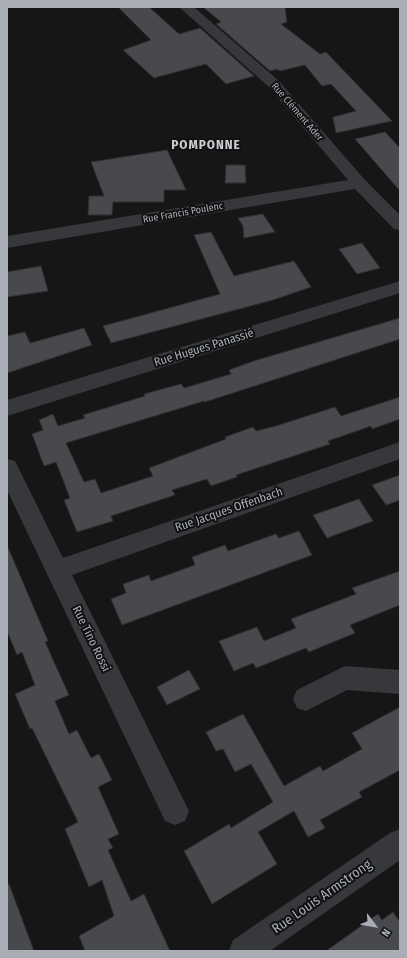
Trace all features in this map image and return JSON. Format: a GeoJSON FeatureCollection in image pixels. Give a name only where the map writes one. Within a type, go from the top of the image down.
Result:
{"type":"FeatureCollection","features":[{"type":"Feature","properties":{"kind":"street","name":"Rue Clément Ader"},"geometry":{"type":"LineString","coordinates":[[186,7],[274,84],[358,183],[400,225]]}},
{"type":"Feature","properties":{"kind":"street","name":"Rue Francis Poulenc"},"geometry":{"type":"LineString","coordinates":[[7,242],[358,183]]}},
{"type":"Feature","properties":{"kind":"street","name":"Rue Hugues Panassié"},"geometry":{"type":"LineString","coordinates":[[7,408],[400,287]]}},
{"type":"Feature","properties":{"kind":"street","name":"Rue Jacques Offenbach"},"geometry":{"type":"LineString","coordinates":[[57,570],[400,450]]}},
{"type":"Feature","properties":{"kind":"street","name":"Rue Tino Rossi"},"geometry":{"type":"LineString","coordinates":[[7,467],[175,811]]}},
{"type":"Feature","properties":{"kind":"street"},"geometry":{"type":"LineString","coordinates":[[306,699],[345,678],[400,682]]}},
{"type":"Feature","properties":{"kind":"street","name":"Rue Louis Armstrong"},"geometry":{"type":"LineString","coordinates":[[244,951],[400,843]]}},
{"type":"Feature","properties":{"kind":"building"},"geometry":{"type":"Polygon","coordinates":[[[118,7],[149,7],[179,34],[200,28],[254,76],[226,84],[206,64],[154,78],[123,50],[151,40],[118,7]]]}},
{"type":"Feature","properties":{"kind":"building"},"geometry":{"type":"Polygon","coordinates":[[[203,7],[285,7],[287,22],[281,24],[320,54],[326,52],[392,121],[336,133],[333,117],[356,111],[331,84],[322,86],[305,65],[280,71],[277,69],[270,71],[216,24],[221,22],[203,7]]]}},
{"type":"Feature","properties":{"kind":"building"},"geometry":{"type":"Polygon","coordinates":[[[385,132],[400,148],[400,191],[355,139],[385,132]]]}},
{"type":"Feature","properties":{"kind":"building"},"geometry":{"type":"Polygon","coordinates":[[[167,150],[186,190],[164,190],[164,202],[113,202],[112,215],[88,215],[89,196],[104,196],[91,162],[167,150]]]}},
{"type":"Feature","properties":{"kind":"building"},"geometry":{"type":"Polygon","coordinates":[[[226,165],[245,165],[246,183],[225,183],[226,165]]]}},
{"type":"Feature","properties":{"kind":"building"},"geometry":{"type":"Polygon","coordinates":[[[263,214],[275,232],[244,238],[243,226],[238,218],[263,214]]]}},
{"type":"Feature","properties":{"kind":"building"},"geometry":{"type":"Polygon","coordinates":[[[211,232],[234,276],[294,261],[311,287],[273,300],[111,343],[103,326],[220,294],[194,235],[211,232]]]}},
{"type":"Feature","properties":{"kind":"building"},"geometry":{"type":"Polygon","coordinates":[[[362,243],[380,268],[357,274],[339,249],[362,243]]]}},
{"type":"Feature","properties":{"kind":"building"},"geometry":{"type":"Polygon","coordinates":[[[41,266],[48,291],[7,297],[7,272],[41,266]]]}},
{"type":"Feature","properties":{"kind":"building"},"geometry":{"type":"Polygon","coordinates":[[[400,318],[400,339],[205,402],[204,401],[66,443],[84,482],[95,479],[101,493],[153,476],[149,468],[226,439],[225,437],[253,427],[256,431],[335,407],[341,416],[400,397],[400,419],[372,429],[371,426],[328,441],[330,444],[236,475],[237,477],[211,486],[207,479],[172,490],[175,495],[111,516],[113,521],[77,532],[64,500],[70,498],[56,462],[44,466],[32,434],[43,430],[39,420],[53,414],[58,426],[85,418],[83,415],[145,396],[144,394],[181,384],[184,388],[231,374],[229,370],[257,360],[400,318]]]}},
{"type":"Feature","properties":{"kind":"building"},"geometry":{"type":"Polygon","coordinates":[[[84,328],[92,345],[7,373],[7,336],[25,332],[30,343],[84,328]]]}},
{"type":"Feature","properties":{"kind":"building"},"geometry":{"type":"Polygon","coordinates":[[[400,475],[400,500],[386,505],[372,485],[400,475]]]}},
{"type":"Feature","properties":{"kind":"building"},"geometry":{"type":"Polygon","coordinates":[[[359,499],[373,521],[327,538],[313,515],[359,499]]]}},
{"type":"Feature","properties":{"kind":"building"},"geometry":{"type":"Polygon","coordinates":[[[299,531],[312,555],[122,625],[111,599],[126,593],[123,584],[149,575],[151,581],[195,565],[192,557],[225,545],[228,551],[276,534],[279,538],[299,531]]]}},
{"type":"Feature","properties":{"kind":"building"},"geometry":{"type":"Polygon","coordinates":[[[7,545],[48,641],[45,642],[69,695],[55,701],[69,734],[77,730],[91,758],[99,754],[112,780],[98,787],[119,834],[108,839],[113,848],[108,850],[131,901],[144,894],[170,951],[85,951],[79,936],[114,916],[102,880],[89,887],[65,829],[78,822],[32,728],[30,729],[15,694],[35,685],[22,652],[17,655],[7,631],[7,545]]]}},
{"type":"Feature","properties":{"kind":"building"},"geometry":{"type":"Polygon","coordinates":[[[400,571],[400,605],[350,625],[355,633],[309,652],[306,648],[256,668],[253,663],[234,671],[219,641],[257,627],[264,641],[296,628],[291,619],[356,594],[352,588],[400,571]]]}},
{"type":"Feature","properties":{"kind":"building"},"geometry":{"type":"Polygon","coordinates":[[[189,670],[200,689],[167,705],[157,687],[189,670]]]}},
{"type":"Feature","properties":{"kind":"building"},"geometry":{"type":"Polygon","coordinates":[[[400,707],[400,770],[359,792],[362,797],[320,820],[325,828],[308,837],[294,811],[258,832],[277,864],[212,904],[184,851],[229,824],[231,828],[273,802],[251,764],[235,772],[223,749],[216,751],[206,732],[243,714],[284,786],[320,766],[323,771],[362,749],[352,733],[400,707]]]}},
{"type":"Feature","properties":{"kind":"building"},"geometry":{"type":"Polygon","coordinates":[[[9,884],[34,951],[7,951],[7,885],[9,884]]]}},
{"type":"Feature","properties":{"kind":"building"},"geometry":{"type":"Polygon","coordinates":[[[393,912],[400,922],[400,951],[326,951],[378,914],[382,920],[393,912]]]}},
{"type":"Feature","properties":{"kind":"district","name":"POMPONNE"},"geometry":{"type":"Point","coordinates":[206,145]}}]}
